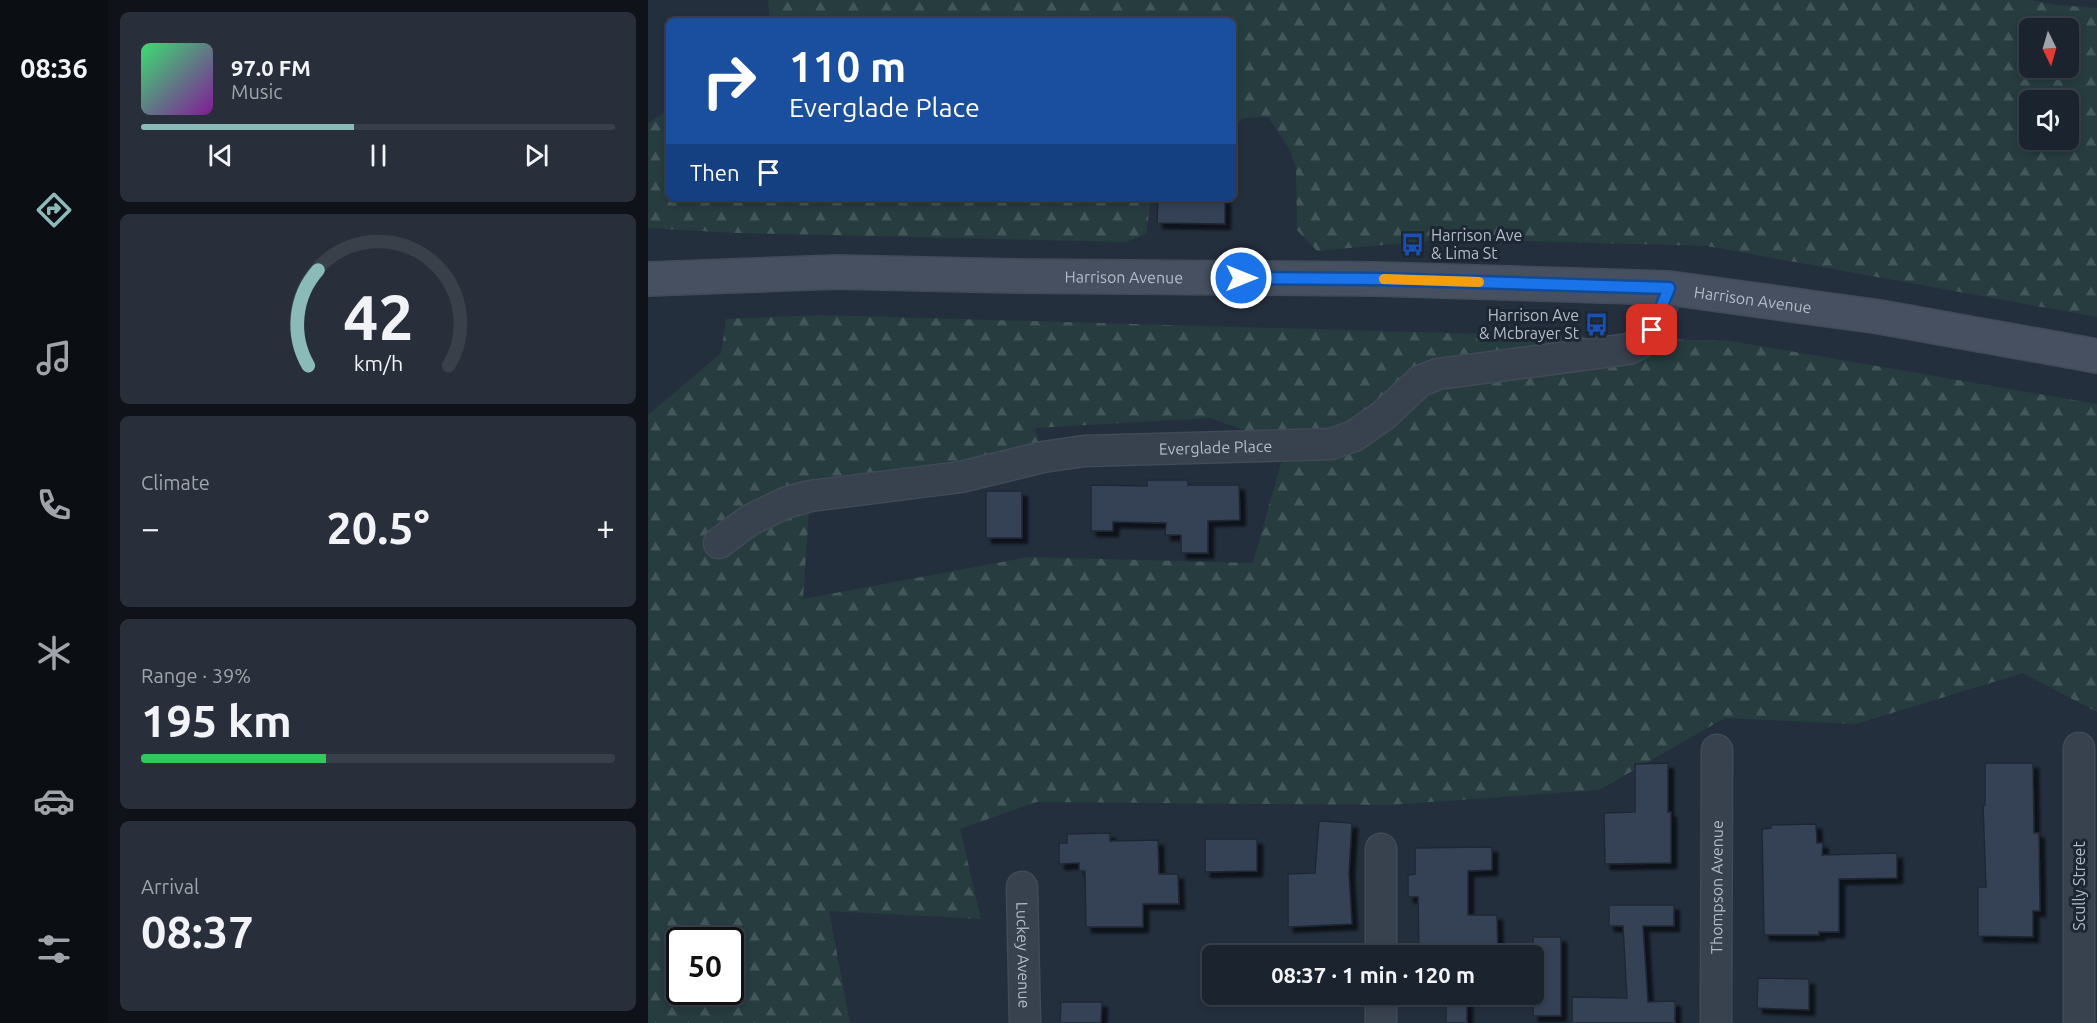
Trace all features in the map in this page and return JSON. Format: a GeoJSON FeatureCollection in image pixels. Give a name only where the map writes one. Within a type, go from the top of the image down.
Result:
{"type":"FeatureCollection","features":[{"type":"Feature","properties":{"kind":"main road","name":"Harrison Avenue"},"geometry":{"type":"LineString","coordinates":[[648,279],[837,272],[1376,279],[1669,288],[1880,317],[2097,356]]}},
{"type":"Feature","properties":{"kind":"street","name":"Everglade Place"},"geometry":{"type":"LineString","coordinates":[[719,543],[750,520],[785,503],[810,496],[961,477],[1043,457],[1084,451],[1331,444],[1354,436],[1384,415],[1420,381],[1438,374],[1629,349],[1642,342],[1652,330],[1669,288]]}},
{"type":"Feature","properties":{"kind":"street","name":"Scully Street"},"geometry":{"type":"LineString","coordinates":[[2079,748],[2079,1023]]}},
{"type":"Feature","properties":{"kind":"street","name":"Thompson Avenue"},"geometry":{"type":"LineString","coordinates":[[1716,1023],[1717,750]]}},
{"type":"Feature","properties":{"kind":"street"},"geometry":{"type":"LineString","coordinates":[[1381,849],[1381,945]]}},
{"type":"Feature","properties":{"kind":"street","name":"Luckey Avenue"},"geometry":{"type":"LineString","coordinates":[[1022,887],[1025,1023]]}},
{"type":"Feature","properties":{"kind":"street"},"geometry":{"type":"LineString","coordinates":[[1381,1005],[1381,1023]]}},
{"type":"Feature","properties":{"kind":"green space"},"geometry":{"type":"Polygon","coordinates":[[[768,0],[2031,0],[2056,5],[2097,8],[2097,317],[1707,246],[1448,239],[1317,251],[1297,230],[1296,167],[1288,147],[1268,117],[1244,118],[1236,124],[1236,18],[770,18],[768,0]]]}},
{"type":"Feature","properties":{"kind":"green space"},"geometry":{"type":"Polygon","coordinates":[[[666,112],[666,201],[1151,201],[1146,234],[1126,242],[737,233],[648,228],[648,123],[666,112]]]}},
{"type":"Feature","properties":{"kind":"green space"},"geometry":{"type":"Polygon","coordinates":[[[820,315],[1731,341],[2097,404],[2097,712],[2023,673],[1856,724],[1725,718],[1599,790],[1388,805],[1036,802],[960,829],[981,919],[829,911],[850,1023],[648,1023],[648,415],[721,353],[726,319],[820,315]],[[1210,418],[1035,428],[1043,457],[810,496],[803,599],[1029,557],[1253,563],[1286,445],[1210,418]]]}},
{"type":"Feature","properties":{"kind":"building"},"geometry":{"type":"Polygon","coordinates":[[[1158,201],[1225,201],[1225,224],[1157,223],[1158,201]]]}},
{"type":"Feature","properties":{"kind":"building"},"geometry":{"type":"Polygon","coordinates":[[[1147,480],[1188,480],[1188,485],[1239,485],[1240,520],[1208,521],[1208,553],[1181,553],[1181,535],[1165,535],[1166,523],[1113,522],[1113,531],[1091,531],[1091,485],[1147,486],[1147,480]]]}},
{"type":"Feature","properties":{"kind":"building"},"geometry":{"type":"Polygon","coordinates":[[[986,491],[1022,491],[1022,538],[986,538],[986,491]]]}},
{"type":"Feature","properties":{"kind":"building"},"geometry":{"type":"Polygon","coordinates":[[[1668,763],[1671,863],[1605,864],[1604,813],[1635,812],[1635,764],[1668,763]]]}},
{"type":"Feature","properties":{"kind":"building"},"geometry":{"type":"Polygon","coordinates":[[[1985,763],[2033,763],[2034,833],[2039,833],[2040,911],[2033,911],[2033,937],[1978,936],[1978,887],[1986,887],[1983,805],[1985,805],[1985,763]]]}},
{"type":"Feature","properties":{"kind":"building"},"geometry":{"type":"Polygon","coordinates":[[[1319,821],[1352,823],[1349,873],[1352,924],[1288,927],[1288,874],[1315,873],[1319,821]]]}},
{"type":"Feature","properties":{"kind":"building"},"geometry":{"type":"Polygon","coordinates":[[[1816,824],[1817,843],[1823,843],[1822,855],[1897,853],[1897,878],[1839,879],[1839,932],[1819,932],[1819,935],[1764,935],[1762,829],[1771,828],[1771,825],[1816,824]]]}},
{"type":"Feature","properties":{"kind":"building"},"geometry":{"type":"Polygon","coordinates":[[[1110,833],[1110,841],[1158,840],[1159,874],[1178,874],[1179,904],[1143,904],[1143,927],[1086,927],[1085,871],[1079,871],[1079,863],[1059,864],[1059,843],[1067,843],[1067,834],[1110,833]]]}},
{"type":"Feature","properties":{"kind":"building"},"geometry":{"type":"Polygon","coordinates":[[[1205,839],[1257,839],[1257,871],[1205,872],[1205,839]]]}},
{"type":"Feature","properties":{"kind":"building"},"geometry":{"type":"Polygon","coordinates":[[[1492,847],[1492,870],[1468,871],[1468,915],[1497,915],[1498,945],[1419,945],[1418,897],[1408,897],[1408,875],[1415,874],[1415,848],[1492,847]]]}},
{"type":"Feature","properties":{"kind":"building"},"geometry":{"type":"Polygon","coordinates":[[[1609,905],[1674,905],[1674,926],[1643,926],[1648,1002],[1675,1001],[1675,1023],[1572,1023],[1572,997],[1627,998],[1623,926],[1609,926],[1609,905]]]}},
{"type":"Feature","properties":{"kind":"building"},"geometry":{"type":"Polygon","coordinates":[[[1533,937],[1561,937],[1561,1016],[1533,1016],[1533,1005],[1544,1005],[1544,945],[1533,945],[1533,937]]]}},
{"type":"Feature","properties":{"kind":"building"},"geometry":{"type":"Polygon","coordinates":[[[1758,978],[1809,979],[1809,1010],[1757,1008],[1758,978]]]}},
{"type":"Feature","properties":{"kind":"building"},"geometry":{"type":"Polygon","coordinates":[[[1061,1002],[1102,1002],[1101,1023],[1060,1023],[1061,1002]]]}},
{"type":"Feature","properties":{"kind":"building"},"geometry":{"type":"Polygon","coordinates":[[[1446,1005],[1467,1005],[1467,1023],[1446,1023],[1446,1005]]]}},
{"type":"Feature","properties":{"kind":"slow traffic"},"geometry":{"type":"LineString","coordinates":[[1384,279],[1479,282]]}},
{"type":"Feature","properties":{"kind":"place","name":"Harrison Ave & Lima St"},"geometry":{"type":"Point","coordinates":[1413,244]}},
{"type":"Feature","properties":{"kind":"place","name":"Harrison Ave & Mcbrayer St"},"geometry":{"type":"Point","coordinates":[1597,324]}},
{"type":"Feature","properties":{"kind":"route"},"geometry":{"type":"LineString","coordinates":[[1241,278],[1376,279],[1669,288],[1652,330]]}}]}
